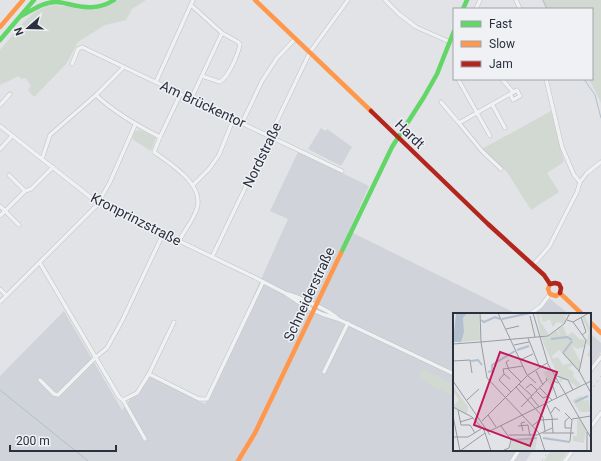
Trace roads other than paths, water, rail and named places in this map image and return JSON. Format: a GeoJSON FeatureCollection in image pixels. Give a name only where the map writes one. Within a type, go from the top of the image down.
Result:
{"type":"FeatureCollection","features":[{"type":"Feature","properties":{"kind":"main road"},"geometry":{"type":"LineString","coordinates":[[0,27],[22,0]]}},
{"type":"Feature","properties":{"kind":"main road"},"geometry":{"type":"LineString","coordinates":[[0,40],[34,0]]}},
{"type":"Feature","properties":{"kind":"main road"},"geometry":{"type":"LineString","coordinates":[[75,0],[90,6],[100,5],[110,0]]}},
{"type":"Feature","properties":{"kind":"main road"},"geometry":{"type":"LineString","coordinates":[[21,16],[43,3],[56,1],[90,9],[101,7],[114,0]]}},
{"type":"Feature","properties":{"kind":"main road","name":"Hardt"},"geometry":{"type":"LineString","coordinates":[[255,0],[488,224],[544,275],[550,284]]}},
{"type":"Feature","properties":{"kind":"main road","name":"Schneiderstraße"},"geometry":{"type":"LineString","coordinates":[[238,461],[267,408],[372,186],[398,137],[437,74],[453,34]]}},
{"type":"Feature","properties":{"kind":"main road"},"geometry":{"type":"LineString","coordinates":[[556,282],[559,284],[561,288],[560,293],[556,296],[550,294],[548,289],[550,284],[556,282]]}},
{"type":"Feature","properties":{"kind":"main road"},"geometry":{"type":"LineString","coordinates":[[560,293],[581,313]]}},
{"type":"Feature","properties":{"kind":"main road"},"geometry":{"type":"LineString","coordinates":[[591,323],[601,334]]}},
{"type":"Feature","properties":{"kind":"street"},"geometry":{"type":"LineString","coordinates":[[156,82],[193,0]]}},
{"type":"Feature","properties":{"kind":"street","name":"Nordstraße"},"geometry":{"type":"LineString","coordinates":[[212,258],[310,52],[348,0]]}},
{"type":"Feature","properties":{"kind":"street"},"geometry":{"type":"LineString","coordinates":[[385,0],[399,14],[416,27],[450,42]]}},
{"type":"Feature","properties":{"kind":"street"},"geometry":{"type":"LineString","coordinates":[[191,5],[222,33],[240,44],[239,51],[225,79],[220,82],[202,76]]}},
{"type":"Feature","properties":{"kind":"street"},"geometry":{"type":"LineString","coordinates":[[191,99],[222,33]]}},
{"type":"Feature","properties":{"kind":"street"},"geometry":{"type":"LineString","coordinates":[[242,123],[262,82],[277,58],[296,39]]}},
{"type":"Feature","properties":{"kind":"street","name":"Am Brückentor"},"geometry":{"type":"LineString","coordinates":[[72,64],[78,49],[81,47],[342,171]]}},
{"type":"Feature","properties":{"kind":"street"},"geometry":{"type":"LineString","coordinates":[[42,159],[50,135],[96,95],[124,67]]}},
{"type":"Feature","properties":{"kind":"street"},"geometry":{"type":"LineString","coordinates":[[459,80],[490,136]]}},
{"type":"Feature","properties":{"kind":"street"},"geometry":{"type":"LineString","coordinates":[[459,123],[512,93],[503,80]]}},
{"type":"Feature","properties":{"kind":"street"},"geometry":{"type":"LineString","coordinates":[[546,80],[562,147],[574,175],[580,182]]}},
{"type":"Feature","properties":{"kind":"street"},"geometry":{"type":"LineString","coordinates":[[0,105],[10,94]]}},
{"type":"Feature","properties":{"kind":"street"},"geometry":{"type":"LineString","coordinates":[[96,95],[109,108],[135,125],[160,137]]}},
{"type":"Feature","properties":{"kind":"street"},"geometry":{"type":"LineString","coordinates":[[178,241],[194,215],[198,205],[198,196],[193,185],[171,164],[154,152],[180,95]]}},
{"type":"Feature","properties":{"kind":"street"},"geometry":{"type":"LineString","coordinates":[[441,102],[482,151],[501,169]]}},
{"type":"Feature","properties":{"kind":"street"},"geometry":{"type":"LineString","coordinates":[[492,104],[505,128]]}},
{"type":"Feature","properties":{"kind":"street"},"geometry":{"type":"LineString","coordinates":[[193,185],[209,169],[219,156],[232,120]]}},
{"type":"Feature","properties":{"kind":"street"},"geometry":{"type":"LineString","coordinates":[[0,302],[73,231],[99,202],[110,182],[135,125]]}},
{"type":"Feature","properties":{"kind":"street","name":"Kronprinzstraße"},"geometry":{"type":"LineString","coordinates":[[0,126],[99,202],[264,282],[314,308],[336,316],[338,319],[453,374]]}},
{"type":"Feature","properties":{"kind":"street"},"geometry":{"type":"LineString","coordinates":[[0,149],[12,136]]}},
{"type":"Feature","properties":{"kind":"street"},"geometry":{"type":"LineString","coordinates":[[533,265],[549,247],[578,192],[580,182],[601,162]]}},
{"type":"Feature","properties":{"kind":"street"},"geometry":{"type":"LineString","coordinates":[[0,216],[25,191],[31,189],[53,167]]}},
{"type":"Feature","properties":{"kind":"street"},"geometry":{"type":"LineString","coordinates":[[9,176],[25,191]]}},
{"type":"Feature","properties":{"kind":"street"},"geometry":{"type":"LineString","coordinates":[[0,206],[18,225]]}},
{"type":"Feature","properties":{"kind":"street"},"geometry":{"type":"LineString","coordinates":[[40,380],[54,394],[58,395],[107,348],[122,321],[163,234]]}},
{"type":"Feature","properties":{"kind":"street"},"geometry":{"type":"LineString","coordinates":[[40,263],[95,358],[119,397],[123,400],[145,439]]}},
{"type":"Feature","properties":{"kind":"street"},"geometry":{"type":"LineString","coordinates":[[149,374],[199,399],[207,399],[264,282]]}},
{"type":"Feature","properties":{"kind":"street"},"geometry":{"type":"LineString","coordinates":[[0,289],[6,296]]}},
{"type":"Feature","properties":{"kind":"street"},"geometry":{"type":"LineString","coordinates":[[531,313],[541,306],[550,294]]}},
{"type":"Feature","properties":{"kind":"street"},"geometry":{"type":"LineString","coordinates":[[123,400],[137,393],[149,374],[174,322]]}},
{"type":"Feature","properties":{"kind":"street"},"geometry":{"type":"LineString","coordinates":[[324,372],[348,323]]}},
{"type":"Feature","properties":{"kind":"street"},"geometry":{"type":"LineString","coordinates":[[591,370],[601,357]]}},
{"type":"Feature","properties":{"kind":"street"},"geometry":{"type":"LineString","coordinates":[[591,427],[601,413]]}},
{"type":"Feature","properties":{"kind":"street"},"geometry":{"type":"LineString","coordinates":[[512,461],[518,451]]}},
{"type":"Feature","properties":{"kind":"street"},"geometry":{"type":"LineString","coordinates":[[565,461],[572,451]]}},
{"type":"Feature","properties":{"kind":"waterway"},"geometry":{"type":"LineString","coordinates":[[543,0],[547,8]]}},
{"type":"Feature","properties":{"kind":"waterway"},"geometry":{"type":"LineString","coordinates":[[585,80],[595,95],[601,118]]}},
{"type":"Feature","properties":{"kind":"waterway"},"geometry":{"type":"LineString","coordinates":[[0,390],[88,461]]}},
{"type":"Feature","properties":{"kind":"railway"},"geometry":{"type":"LineString","coordinates":[[591,391],[601,376]]}},
{"type":"Feature","properties":{"kind":"railway"},"geometry":{"type":"LineString","coordinates":[[542,461],[548,451]]}}]}
